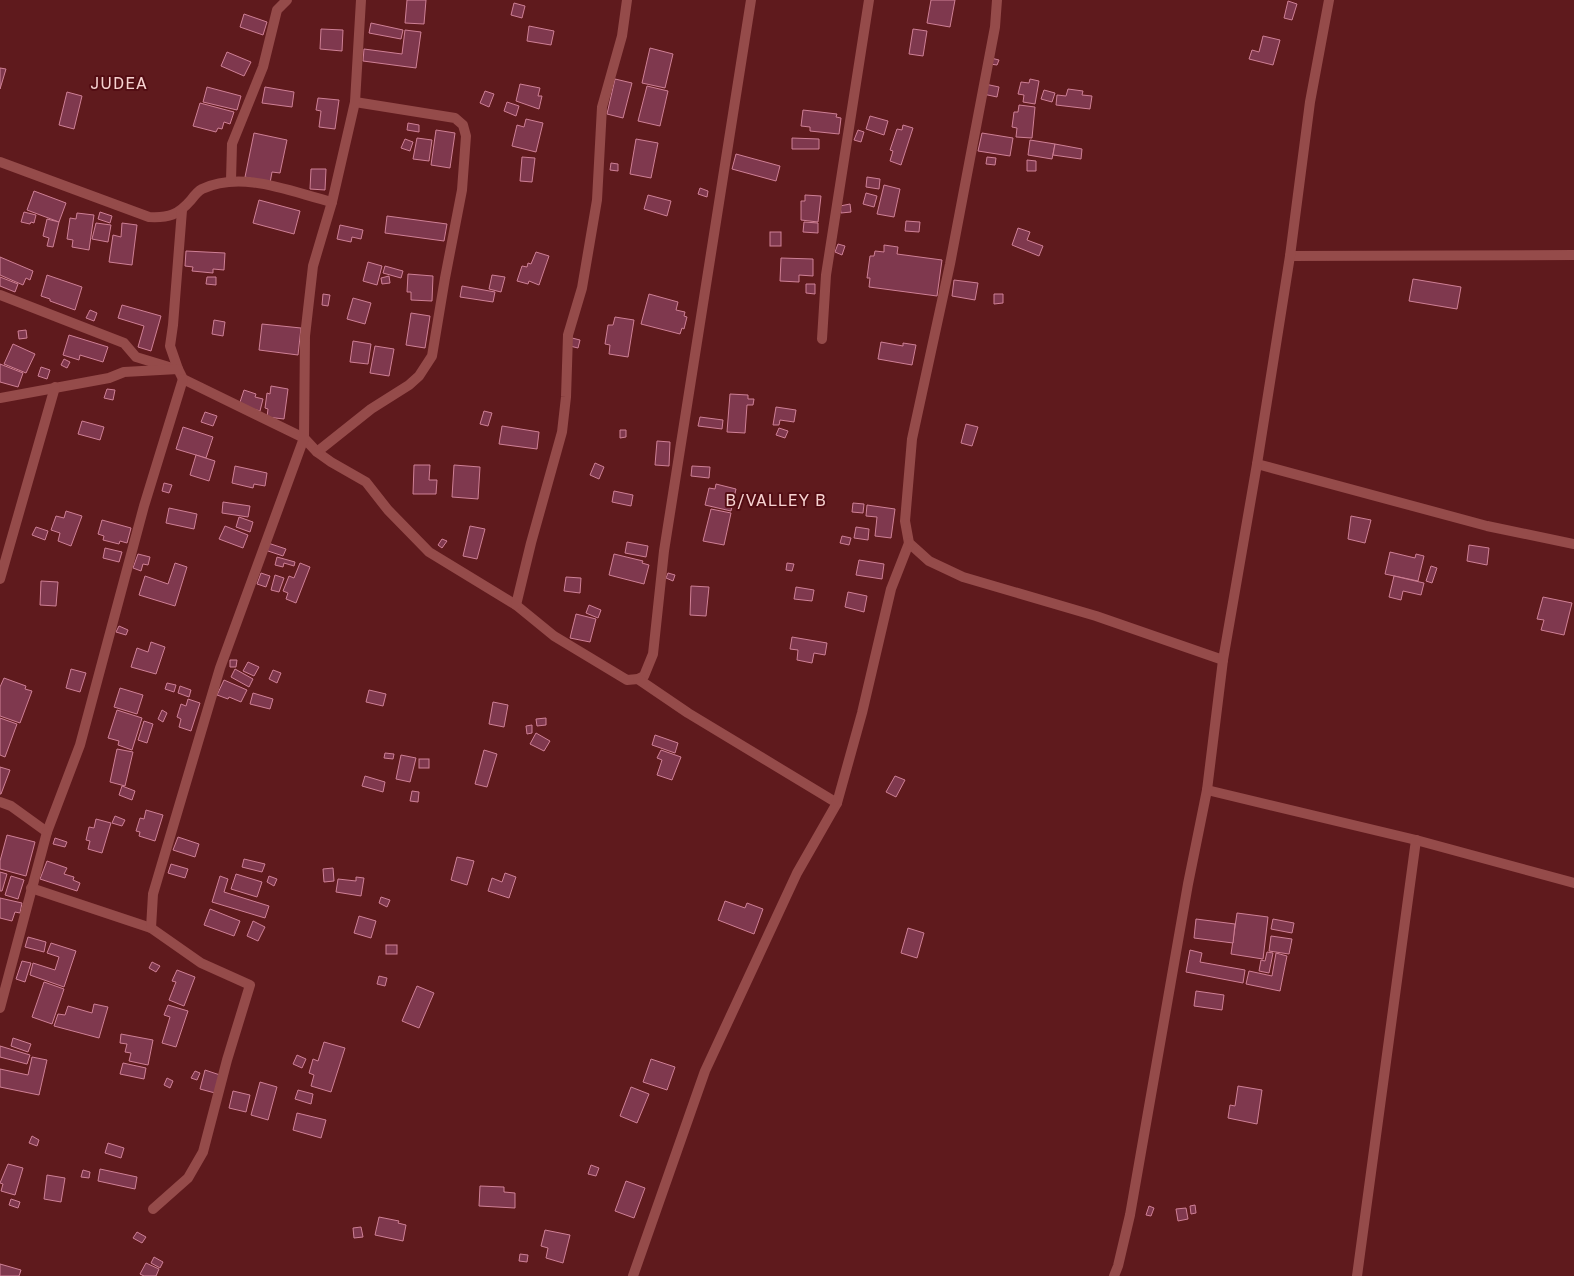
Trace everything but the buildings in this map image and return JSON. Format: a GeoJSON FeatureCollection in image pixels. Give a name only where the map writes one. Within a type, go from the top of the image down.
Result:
{"type":"FeatureCollection","features":[{"type":"Feature","properties":{"kind":"street"},"geometry":{"type":"LineString","coordinates":[[231,180],[232,144],[263,67],[277,10],[287,0]]}},
{"type":"Feature","properties":{"kind":"street"},"geometry":{"type":"LineString","coordinates":[[151,928],[153,894],[220,668],[304,438],[305,336],[312,266],[332,202],[355,102],[361,0]]}},
{"type":"Feature","properties":{"kind":"street"},"geometry":{"type":"LineString","coordinates":[[516,605],[531,543],[562,432],[566,397],[568,335],[582,288],[598,200],[598,157],[602,107],[622,36],[627,0]]}},
{"type":"Feature","properties":{"kind":"street"},"geometry":{"type":"LineString","coordinates":[[182,210],[170,346],[183,379],[304,438],[317,452],[331,462],[366,482],[388,510],[429,552],[516,605],[554,636],[627,680],[638,679],[644,676],[653,654],[664,551],[751,0]]}},
{"type":"Feature","properties":{"kind":"street"},"geometry":{"type":"LineString","coordinates":[[822,340],[826,275],[869,0]]}},
{"type":"Feature","properties":{"kind":"street"},"geometry":{"type":"LineString","coordinates":[[633,1276],[706,1071],[797,873],[837,803],[862,713],[892,589],[908,543],[905,520],[912,439],[953,249],[995,27],[997,0]]}},
{"type":"Feature","properties":{"kind":"street"},"geometry":{"type":"LineString","coordinates":[[1114,1276],[1118,1266],[1130,1215],[1188,884],[1207,790],[1223,660],[1257,464],[1290,256],[1310,102],[1329,0]]}},
{"type":"Feature","properties":{"kind":"street"},"geometry":{"type":"LineString","coordinates":[[317,452],[371,409],[409,385],[419,376],[428,364],[434,345],[462,190],[466,136],[463,125],[455,118],[355,102]]}},
{"type":"Feature","properties":{"kind":"street"},"geometry":{"type":"LineString","coordinates":[[0,162],[149,217],[165,218],[182,210],[200,189],[231,180],[251,181],[332,202]]}},
{"type":"Feature","properties":{"kind":"street"},"geometry":{"type":"LineString","coordinates":[[1290,256],[1574,255]]}},
{"type":"Feature","properties":{"kind":"street"},"geometry":{"type":"LineString","coordinates":[[0,295],[124,343],[136,357],[178,369]]}},
{"type":"Feature","properties":{"kind":"street"},"geometry":{"type":"LineString","coordinates":[[0,398],[109,378],[124,372],[178,369]]}},
{"type":"Feature","properties":{"kind":"street"},"geometry":{"type":"LineString","coordinates":[[0,1008],[1,996],[47,832],[80,745],[144,506],[183,379]]}},
{"type":"Feature","properties":{"kind":"street"},"geometry":{"type":"LineString","coordinates":[[0,579],[55,387]]}},
{"type":"Feature","properties":{"kind":"street"},"geometry":{"type":"LineString","coordinates":[[1257,464],[1487,526],[1574,544]]}},
{"type":"Feature","properties":{"kind":"street"},"geometry":{"type":"LineString","coordinates":[[908,543],[929,561],[963,577],[1096,616],[1223,660]]}},
{"type":"Feature","properties":{"kind":"street"},"geometry":{"type":"LineString","coordinates":[[638,679],[688,713],[837,803]]}},
{"type":"Feature","properties":{"kind":"street"},"geometry":{"type":"LineString","coordinates":[[1207,790],[1416,840],[1574,883]]}},
{"type":"Feature","properties":{"kind":"street"},"geometry":{"type":"LineString","coordinates":[[0,802],[11,806],[47,832]]}},
{"type":"Feature","properties":{"kind":"street"},"geometry":{"type":"LineString","coordinates":[[1357,1276],[1416,840]]}},
{"type":"Feature","properties":{"kind":"street"},"geometry":{"type":"LineString","coordinates":[[31,888],[151,928],[200,963],[250,985],[227,1060],[203,1152],[188,1178],[153,1209]]}},
{"type":"Feature","properties":{"kind":"district","name":"JUDEA"},"geometry":{"type":"Point","coordinates":[119,83]}},
{"type":"Feature","properties":{"kind":"district","name":"B/VALLEY B"},"geometry":{"type":"Point","coordinates":[776,500]}}]}
